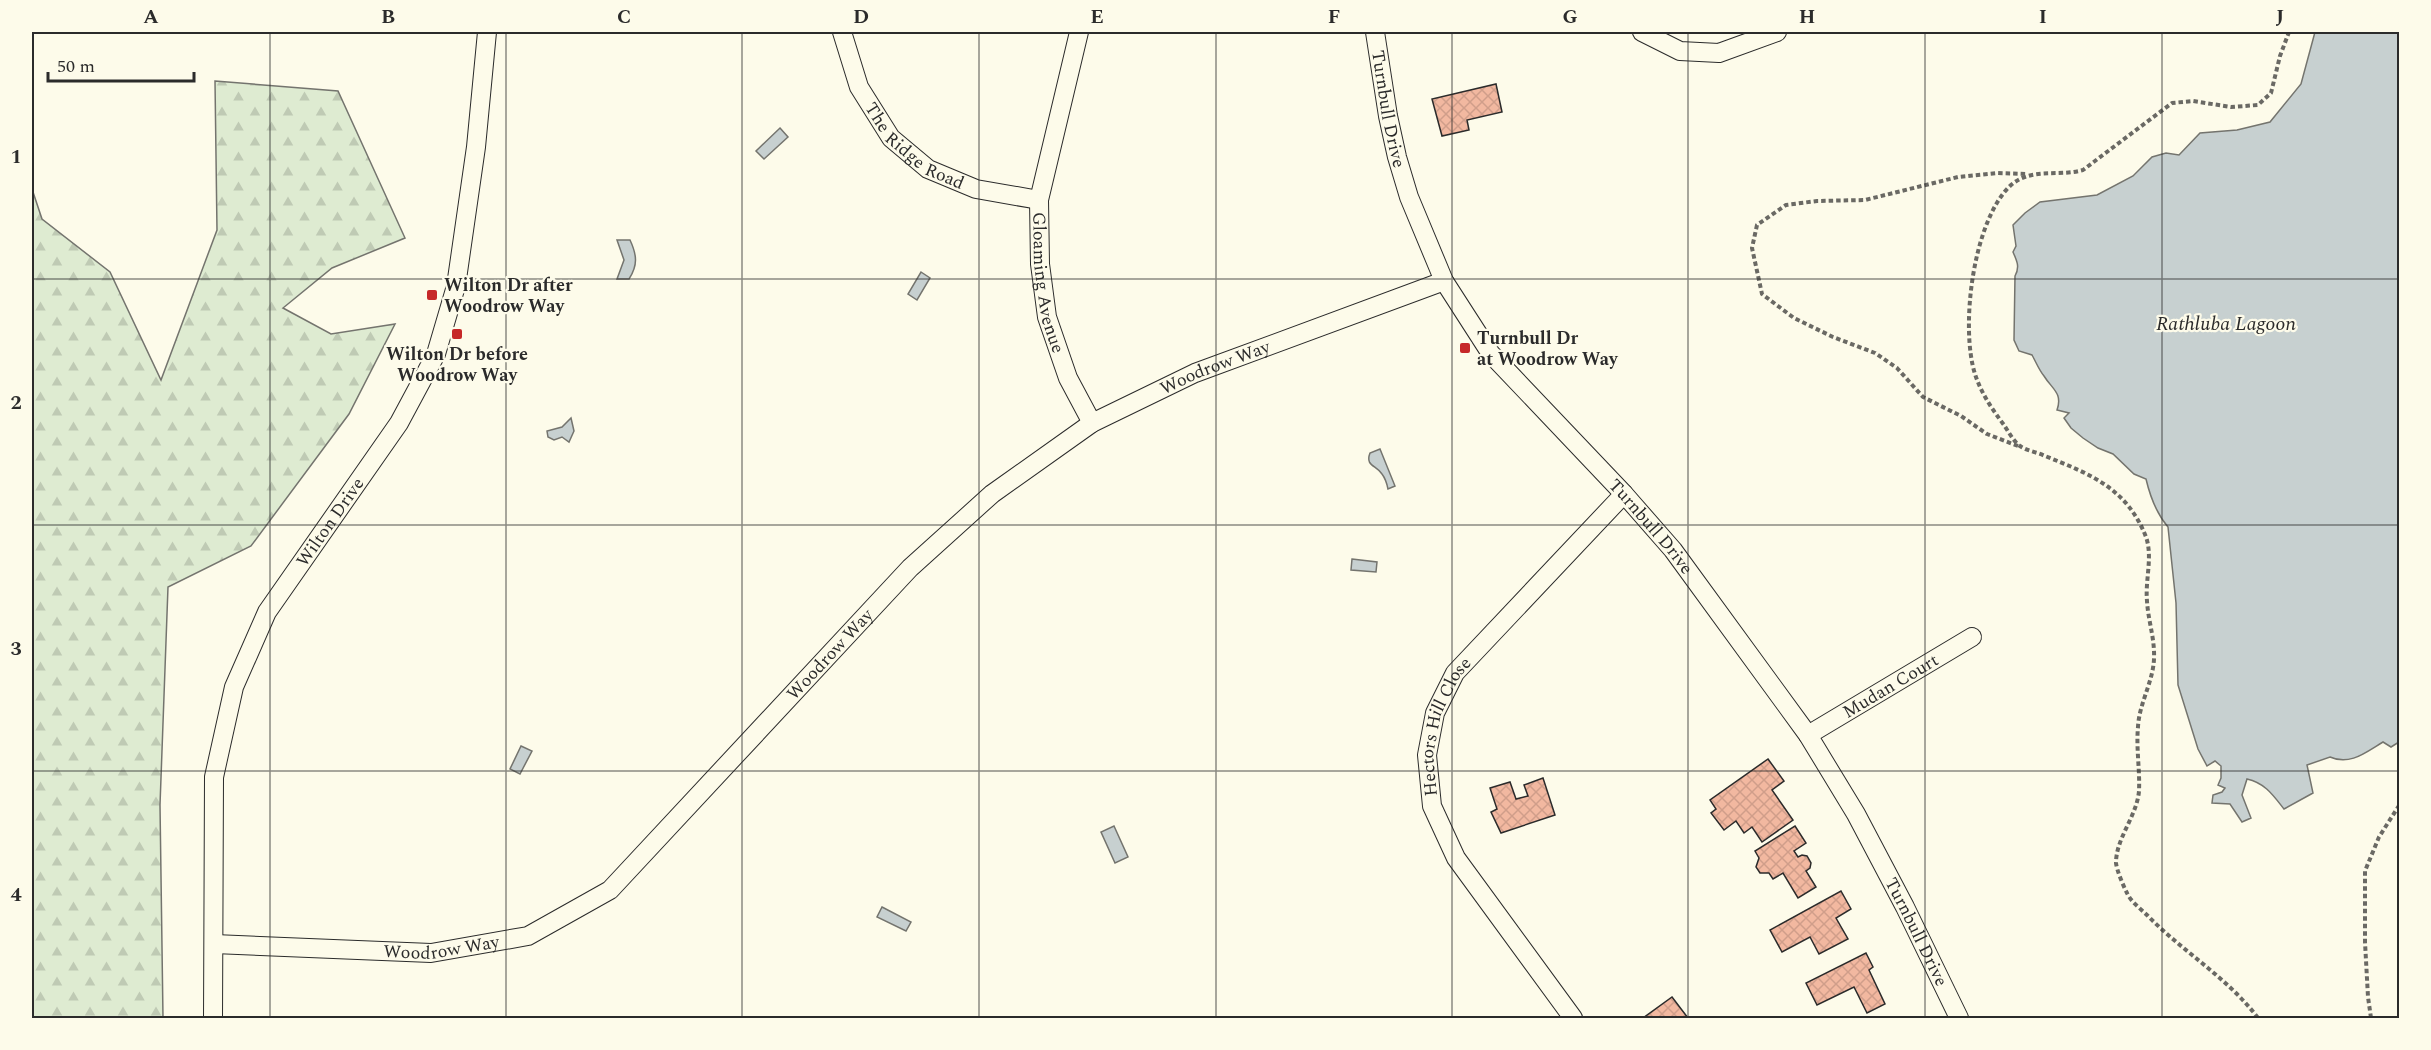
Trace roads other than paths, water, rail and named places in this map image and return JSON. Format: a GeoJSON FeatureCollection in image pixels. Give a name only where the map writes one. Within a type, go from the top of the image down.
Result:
{"type":"FeatureCollection","features":[{"type":"Feature","properties":{"kind":"street","name":"Wilton Drive"},"geometry":{"type":"LineString","coordinates":[[213,1018],[214,777],[234,687],[267,612],[399,423],[436,354],[456,286],[476,147],[487,32]]}},
{"type":"Feature","properties":{"kind":"street","name":"The Ridge Road"},"geometry":{"type":"LineString","coordinates":[[842,32],[859,87],[891,138],[928,169],[976,189],[1040,200]]}},
{"type":"Feature","properties":{"kind":"street","name":"Gloaming Avenue"},"geometry":{"type":"LineString","coordinates":[[1079,32],[1040,200],[1040,264],[1047,317],[1068,378],[1092,423]]}},
{"type":"Feature","properties":{"kind":"street","name":"Turnbull Drive"},"geometry":{"type":"LineString","coordinates":[[1376,32],[1388,116],[1397,157],[1409,197],[1444,281],[1491,354],[1624,494],[1673,550],[1808,735],[1861,825],[1959,1018]]}},
{"type":"Feature","properties":{"kind":"street"},"geometry":{"type":"LineString","coordinates":[[1642,32],[1680,51],[1719,53],[1777,32]]}},
{"type":"Feature","properties":{"kind":"street","name":"Woodrow Way"},"geometry":{"type":"LineString","coordinates":[[214,944],[431,953],[528,936],[610,890],[910,568],[992,494],[1092,423],[1195,373],[1444,281]]}},
{"type":"Feature","properties":{"kind":"street","name":"Hectors Hill Close"},"geometry":{"type":"LineString","coordinates":[[1573,1018],[1456,858],[1432,806],[1427,755],[1435,713],[1455,673],[1624,494]]}},
{"type":"Feature","properties":{"kind":"street","name":"Mudan Court"},"geometry":{"type":"LineString","coordinates":[[1808,735],[1972,637]]}},
{"type":"Feature","properties":{"kind":"water","name":"Rathluba Lagoon"},"geometry":{"type":"Polygon","coordinates":[[[2315,32],[2399,32],[2399,742],[2391,747],[2383,742],[2351,759],[2330,757],[2307,765],[2313,793],[2284,809],[2264,787],[2247,779],[2242,795],[2251,818],[2242,822],[2230,804],[2212,803],[2213,795],[2222,792],[2225,788],[2218,785],[2221,778],[2221,766],[2215,761],[2207,766],[2198,749],[2178,685],[2176,603],[2168,527],[2154,504],[2146,479],[2134,474],[2113,454],[2098,448],[2071,428],[2064,418],[2069,413],[2057,410],[2058,395],[2032,355],[2019,351],[2014,340],[2015,276],[2018,267],[2013,252],[2016,246],[2013,225],[2040,202],[2097,195],[2133,176],[2152,157],[2166,153],[2179,155],[2200,133],[2237,130],[2270,122],[2301,84],[2315,32]]]}},
{"type":"Feature","properties":{"kind":"water"},"geometry":{"type":"Polygon","coordinates":[[[780,128],[788,137],[764,159],[756,151],[780,128]]]}},
{"type":"Feature","properties":{"kind":"water"},"geometry":{"type":"Polygon","coordinates":[[[617,240],[630,240],[634,250],[636,260],[629,279],[617,279],[624,260],[617,240]]]}},
{"type":"Feature","properties":{"kind":"water"},"geometry":{"type":"Polygon","coordinates":[[[921,272],[930,278],[917,300],[908,294],[921,272]]]}},
{"type":"Feature","properties":{"kind":"water"},"geometry":{"type":"Polygon","coordinates":[[[571,418],[574,431],[569,442],[562,437],[554,440],[548,437],[547,431],[562,427],[571,418]]]}},
{"type":"Feature","properties":{"kind":"water"},"geometry":{"type":"Polygon","coordinates":[[[1380,449],[1395,486],[1388,489],[1380,471],[1369,460],[1370,453],[1380,449]]]}},
{"type":"Feature","properties":{"kind":"water"},"geometry":{"type":"Polygon","coordinates":[[[1352,559],[1377,562],[1376,572],[1351,570],[1352,559]]]}},
{"type":"Feature","properties":{"kind":"water"},"geometry":{"type":"Polygon","coordinates":[[[521,746],[532,751],[520,774],[510,769],[521,746]]]}},
{"type":"Feature","properties":{"kind":"water"},"geometry":{"type":"Polygon","coordinates":[[[1114,826],[1128,857],[1115,863],[1101,832],[1114,826]]]}},
{"type":"Feature","properties":{"kind":"water"},"geometry":{"type":"Polygon","coordinates":[[[882,907],[911,922],[906,931],[877,917],[882,907]]]}},
{"type":"Feature","properties":{"kind":"place","name":"Wilton Dr after Woodrow Way"},"geometry":{"type":"Point","coordinates":[432,295]}},
{"type":"Feature","properties":{"kind":"place","name":"Wilton Dr before Woodrow Way"},"geometry":{"type":"Point","coordinates":[457,334]}},
{"type":"Feature","properties":{"kind":"place","name":"Turnbull Dr at Woodrow Way"},"geometry":{"type":"Point","coordinates":[1465,348]}}]}
